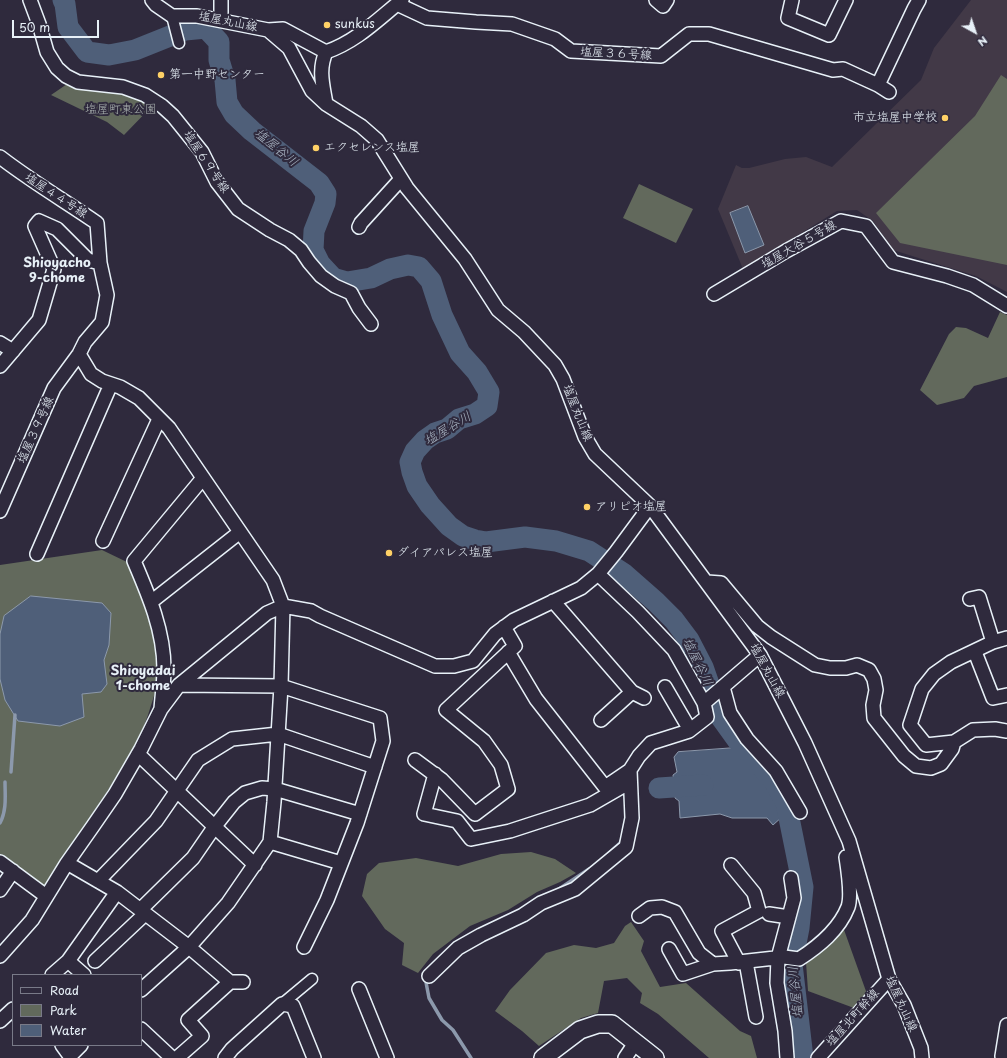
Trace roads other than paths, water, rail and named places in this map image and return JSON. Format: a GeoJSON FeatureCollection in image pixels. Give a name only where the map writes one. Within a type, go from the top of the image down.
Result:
{"type":"FeatureCollection","features":[{"type":"Feature","properties":{"kind":"street","name":"塩屋６９号線"},"geometry":{"type":"LineString","coordinates":[[30,0],[47,52],[57,68],[66,76],[78,82],[124,87],[145,95],[162,106],[173,116],[202,152],[217,182],[238,209],[288,240],[301,250],[321,276],[335,286],[351,293],[371,324]]}},
{"type":"Feature","properties":{"kind":"street"},"geometry":{"type":"LineString","coordinates":[[152,0],[173,21],[179,43]]}},
{"type":"Feature","properties":{"kind":"street"},"geometry":{"type":"LineString","coordinates":[[221,0],[222,20]]}},
{"type":"Feature","properties":{"kind":"street"},"geometry":{"type":"LineString","coordinates":[[656,0],[663,6],[667,0]]}},
{"type":"Feature","properties":{"kind":"street"},"geometry":{"type":"LineString","coordinates":[[792,0],[788,18],[829,35],[846,0]]}},
{"type":"Feature","properties":{"kind":"street","name":"塩屋３６号線"},"geometry":{"type":"LineString","coordinates":[[400,2],[427,18],[512,24],[555,39],[571,51],[661,56],[689,34],[709,34],[832,70],[843,69],[884,89],[914,9],[919,0]]}},
{"type":"Feature","properties":{"kind":"street"},"geometry":{"type":"LineString","coordinates":[[268,30],[283,29],[326,52],[341,47],[361,35],[400,2]]}},
{"type":"Feature","properties":{"kind":"street","name":"塩屋丸山線"},"geometry":{"type":"LineString","coordinates":[[173,21],[197,16],[268,30],[289,48],[312,91],[326,104],[361,126],[377,140],[420,204],[465,259],[498,310],[524,332],[555,365],[563,379],[585,437],[596,454],[650,506],[760,654],[805,743],[849,841],[888,979],[904,1005],[921,1048],[922,1058]]}},
{"type":"Feature","properties":{"kind":"street"},"geometry":{"type":"LineString","coordinates":[[326,52],[322,62],[321,74],[326,104]]}},
{"type":"Feature","properties":{"kind":"street","name":"塩屋４４号線"},"geometry":{"type":"LineString","coordinates":[[0,157],[23,175],[97,223],[100,263],[106,295],[102,322],[85,342],[79,354]]}},
{"type":"Feature","properties":{"kind":"street"},"geometry":{"type":"LineString","coordinates":[[359,227],[402,179]]}},
{"type":"Feature","properties":{"kind":"street"},"geometry":{"type":"LineString","coordinates":[[0,366],[39,320],[54,269],[35,226],[39,221],[57,229],[88,260],[100,263]]}},
{"type":"Feature","properties":{"kind":"street","name":"塩屋大谷５号線"},"geometry":{"type":"LineString","coordinates":[[714,294],[786,251],[841,221],[866,226],[894,262],[947,276],[973,285],[1007,306]]}},
{"type":"Feature","properties":{"kind":"street"},"geometry":{"type":"LineString","coordinates":[[0,343],[13,351]]}},
{"type":"Feature","properties":{"kind":"street"},"geometry":{"type":"LineString","coordinates":[[79,354],[91,374],[102,381],[120,387],[139,398],[169,428],[273,580],[282,606],[281,686],[275,789],[270,842],[228,903],[189,947],[142,989]]}},
{"type":"Feature","properties":{"kind":"street","name":"塩屋３９号線"},"geometry":{"type":"LineString","coordinates":[[0,511],[54,388],[79,354]]}},
{"type":"Feature","properties":{"kind":"street"},"geometry":{"type":"LineString","coordinates":[[37,554],[111,384]]}},
{"type":"Feature","properties":{"kind":"street"},"geometry":{"type":"LineString","coordinates":[[103,541],[159,419]]}},
{"type":"Feature","properties":{"kind":"street"},"geometry":{"type":"LineString","coordinates":[[161,709],[164,668],[159,626],[134,561],[203,478]]}},
{"type":"Feature","properties":{"kind":"street"},"geometry":{"type":"LineString","coordinates":[[0,956],[32,920],[67,863],[115,794],[161,709],[179,685],[267,613],[282,606],[311,611],[435,666],[454,666],[473,661],[495,634],[514,620],[581,588],[598,574],[650,506]]}},
{"type":"Feature","properties":{"kind":"street"},"geometry":{"type":"LineString","coordinates":[[151,602],[240,532]]}},
{"type":"Feature","properties":{"kind":"street"},"geometry":{"type":"LineString","coordinates":[[598,574],[638,612],[674,650],[707,700],[707,717]]}},
{"type":"Feature","properties":{"kind":"street"},"geometry":{"type":"LineString","coordinates":[[706,582],[721,583],[757,626],[771,638],[815,665],[830,668],[846,668],[857,665],[869,670],[874,680],[876,690],[873,705],[874,718],[904,756],[916,766],[931,768],[941,764],[952,749],[954,742]]}},
{"type":"Feature","properties":{"kind":"street"},"geometry":{"type":"LineString","coordinates":[[970,599],[979,597],[993,642]]}},
{"type":"Feature","properties":{"kind":"street"},"geometry":{"type":"LineString","coordinates":[[553,601],[632,692],[644,698]]}},
{"type":"Feature","properties":{"kind":"street"},"geometry":{"type":"LineString","coordinates":[[415,760],[442,780],[475,814],[508,789],[501,765],[484,742],[446,710],[515,646],[504,627]]}},
{"type":"Feature","properties":{"kind":"street"},"geometry":{"type":"LineString","coordinates":[[1007,638],[993,642],[975,652],[951,662],[934,674],[922,689],[910,725],[926,745],[954,742],[973,730],[995,729],[1007,731]]}},
{"type":"Feature","properties":{"kind":"street"},"geometry":{"type":"LineString","coordinates":[[508,652],[536,699],[605,787],[630,776]]}},
{"type":"Feature","properties":{"kind":"street"},"geometry":{"type":"LineString","coordinates":[[975,652],[993,698],[1007,695]]}},
{"type":"Feature","properties":{"kind":"street"},"geometry":{"type":"LineString","coordinates":[[707,700],[760,654]]}},
{"type":"Feature","properties":{"kind":"street"},"geometry":{"type":"LineString","coordinates":[[179,685],[281,686],[380,718],[383,741],[360,814],[327,900],[304,947]]}},
{"type":"Feature","properties":{"kind":"street"},"geometry":{"type":"LineString","coordinates":[[665,687],[686,723]]}},
{"type":"Feature","properties":{"kind":"street"},"geometry":{"type":"LineString","coordinates":[[723,687],[730,713],[747,739],[776,771],[800,812]]}},
{"type":"Feature","properties":{"kind":"street"},"geometry":{"type":"LineString","coordinates":[[601,720],[632,692]]}},
{"type":"Feature","properties":{"kind":"street"},"geometry":{"type":"LineString","coordinates":[[672,728],[686,723],[694,716],[707,717]]}},
{"type":"Feature","properties":{"kind":"street"},"geometry":{"type":"LineString","coordinates":[[429,976],[458,948],[523,915],[541,903],[575,888],[626,847],[632,818],[630,776],[639,756],[651,743],[689,731],[707,717]]}},
{"type":"Feature","properties":{"kind":"street"},"geometry":{"type":"LineString","coordinates":[[98,881],[156,820],[198,760],[232,739],[278,734],[375,767]]}},
{"type":"Feature","properties":{"kind":"street"},"geometry":{"type":"LineString","coordinates":[[138,754],[255,865]]}},
{"type":"Feature","properties":{"kind":"street"},"geometry":{"type":"LineString","coordinates":[[435,774],[424,814],[457,821],[471,839],[510,831],[590,805],[630,776]]}},
{"type":"Feature","properties":{"kind":"street"},"geometry":{"type":"LineString","coordinates":[[95,961],[193,858],[234,802],[246,793],[262,788],[275,789],[360,814]]}},
{"type":"Feature","properties":{"kind":"street"},"geometry":{"type":"LineString","coordinates":[[669,949],[683,974],[713,964],[781,958],[799,959],[811,952],[834,932],[848,906],[850,878],[845,848],[849,841]]}},
{"type":"Feature","properties":{"kind":"street"},"geometry":{"type":"LineString","coordinates":[[270,842],[341,863]]}},
{"type":"Feature","properties":{"kind":"street"},"geometry":{"type":"LineString","coordinates":[[0,862],[46,896]]}},
{"type":"Feature","properties":{"kind":"street"},"geometry":{"type":"LineString","coordinates":[[67,863],[117,892],[237,982],[188,1020],[202,1036],[177,1058]]}},
{"type":"Feature","properties":{"kind":"street"},"geometry":{"type":"LineString","coordinates":[[731,866],[754,893],[759,911],[722,931],[743,962],[756,1017]]}},
{"type":"Feature","properties":{"kind":"street"},"geometry":{"type":"LineString","coordinates":[[0,890],[13,871]]}},
{"type":"Feature","properties":{"kind":"street"},"geometry":{"type":"LineString","coordinates":[[787,1058],[785,1031],[777,984],[789,917],[794,898],[791,878]]}},
{"type":"Feature","properties":{"kind":"street"},"geometry":{"type":"LineString","coordinates":[[53,974],[68,961],[117,892]]}},
{"type":"Feature","properties":{"kind":"street"},"geometry":{"type":"LineString","coordinates":[[639,916],[650,908],[662,907],[675,912],[699,953],[713,964]]}},
{"type":"Feature","properties":{"kind":"street"},"geometry":{"type":"LineString","coordinates":[[769,914],[789,917]]}},
{"type":"Feature","properties":{"kind":"street"},"geometry":{"type":"LineString","coordinates":[[68,961],[83,974]]}},
{"type":"Feature","properties":{"kind":"street"},"geometry":{"type":"LineString","coordinates":[[225,1058],[232,1049],[312,979]]}},
{"type":"Feature","properties":{"kind":"street","name":"塩屋北町幹線"},"geometry":{"type":"LineString","coordinates":[[818,1058],[888,979]]}},
{"type":"Feature","properties":{"kind":"street"},"geometry":{"type":"LineString","coordinates":[[359,989],[387,1058]]}},
{"type":"Feature","properties":{"kind":"street"},"geometry":{"type":"LineString","coordinates":[[282,1004],[293,1006],[314,1058]]}},
{"type":"Feature","properties":{"kind":"street"},"geometry":{"type":"LineString","coordinates":[[0,1020],[12,1010]]}},
{"type":"Feature","properties":{"kind":"street"},"geometry":{"type":"LineString","coordinates":[[543,1058],[580,1030],[598,1024],[612,1024],[655,1058]]}},
{"type":"Feature","properties":{"kind":"street"},"geometry":{"type":"LineString","coordinates":[[1004,1058],[1002,1056],[1007,1025]]}},
{"type":"Feature","properties":{"kind":"street"},"geometry":{"type":"LineString","coordinates":[[142,1030],[172,1058]]}},
{"type":"Feature","properties":{"kind":"street"},"geometry":{"type":"LineString","coordinates":[[625,1058],[635,1043]]}},
{"type":"Feature","properties":{"kind":"street"},"geometry":{"type":"LineString","coordinates":[[63,1046],[70,1057],[80,1046]]}},
{"type":"Feature","properties":{"kind":"water"},"geometry":{"type":"Polygon","coordinates":[[[748,206],[764,245],[745,253],[730,213],[748,206]]]}},
{"type":"Feature","properties":{"kind":"water"},"geometry":{"type":"Polygon","coordinates":[[[31,596],[102,603],[111,613],[109,645],[104,660],[107,684],[101,692],[82,694],[84,717],[60,726],[18,721],[5,700],[0,679],[0,634],[4,616],[31,596]]]}},
{"type":"Feature","properties":{"kind":"water"},"geometry":{"type":"Polygon","coordinates":[[[734,748],[772,789],[783,816],[773,825],[767,818],[732,818],[720,814],[680,818],[679,801],[675,798],[673,775],[677,772],[674,757],[678,752],[734,748]]]}},
{"type":"Feature","properties":{"kind":"waterway","name":"塩屋谷川"},"geometry":{"type":"LineString","coordinates":[[63,0],[65,4],[68,27],[87,52],[109,55],[135,50],[185,30],[206,28],[219,42],[219,60],[225,80],[227,102],[234,114],[252,131],[319,183],[326,194],[325,203],[314,231],[313,250],[320,264],[333,278],[347,282],[371,278],[390,269],[408,265],[419,267],[431,281],[442,315],[460,353],[477,372],[489,392],[487,406],[475,414],[459,419],[447,429],[435,433],[425,440],[415,451],[410,462],[417,486],[430,505],[449,526],[463,536],[486,542],[525,537],[556,541],[589,551],[623,573],[656,602],[674,620],[689,640],[703,667],[720,716],[738,741],[774,781],[786,803],[803,887],[799,928],[792,964],[803,1058]]}},
{"type":"Feature","properties":{"kind":"waterway"},"geometry":{"type":"LineString","coordinates":[[11,772],[15,715]]}},
{"type":"Feature","properties":{"kind":"waterway"},"geometry":{"type":"LineString","coordinates":[[0,823],[5,808],[5,782]]}},
{"type":"Feature","properties":{"kind":"waterway"},"geometry":{"type":"LineString","coordinates":[[659,788],[703,785]]}},
{"type":"Feature","properties":{"kind":"waterway"},"geometry":{"type":"LineString","coordinates":[[609,853],[620,843],[622,839]]}},
{"type":"Feature","properties":{"kind":"waterway"},"geometry":{"type":"LineString","coordinates":[[559,889],[589,869]]}},
{"type":"Feature","properties":{"kind":"waterway"},"geometry":{"type":"LineString","coordinates":[[425,977],[429,998],[442,1020],[453,1030],[471,1058]]}},
{"type":"Feature","properties":{"kind":"place","name":"sunkus"},"geometry":{"type":"Point","coordinates":[327,25]}},
{"type":"Feature","properties":{"kind":"place","name":"第一中野センター"},"geometry":{"type":"Point","coordinates":[161,75]}},
{"type":"Feature","properties":{"kind":"place","name":"市立塩屋中学校"},"geometry":{"type":"Point","coordinates":[945,118]}},
{"type":"Feature","properties":{"kind":"place","name":"エクセレンス塩屋"},"geometry":{"type":"Point","coordinates":[316,148]}},
{"type":"Feature","properties":{"kind":"place","name":"アリピオ塩屋"},"geometry":{"type":"Point","coordinates":[587,507]}},
{"type":"Feature","properties":{"kind":"place","name":"ダイアパレス塩屋"},"geometry":{"type":"Point","coordinates":[389,553]}},
{"type":"Feature","properties":{"kind":"district","name":"Shioyacho 9-chome"},"geometry":{"type":"Point","coordinates":[57,270]}},
{"type":"Feature","properties":{"kind":"district","name":"Shioyadai 1-chome"},"geometry":{"type":"Point","coordinates":[143,678]}},
{"type":"Feature","properties":{"kind":"park label","name":"塩屋町東公園"},"geometry":{"type":"Point","coordinates":[121,110]}}]}
